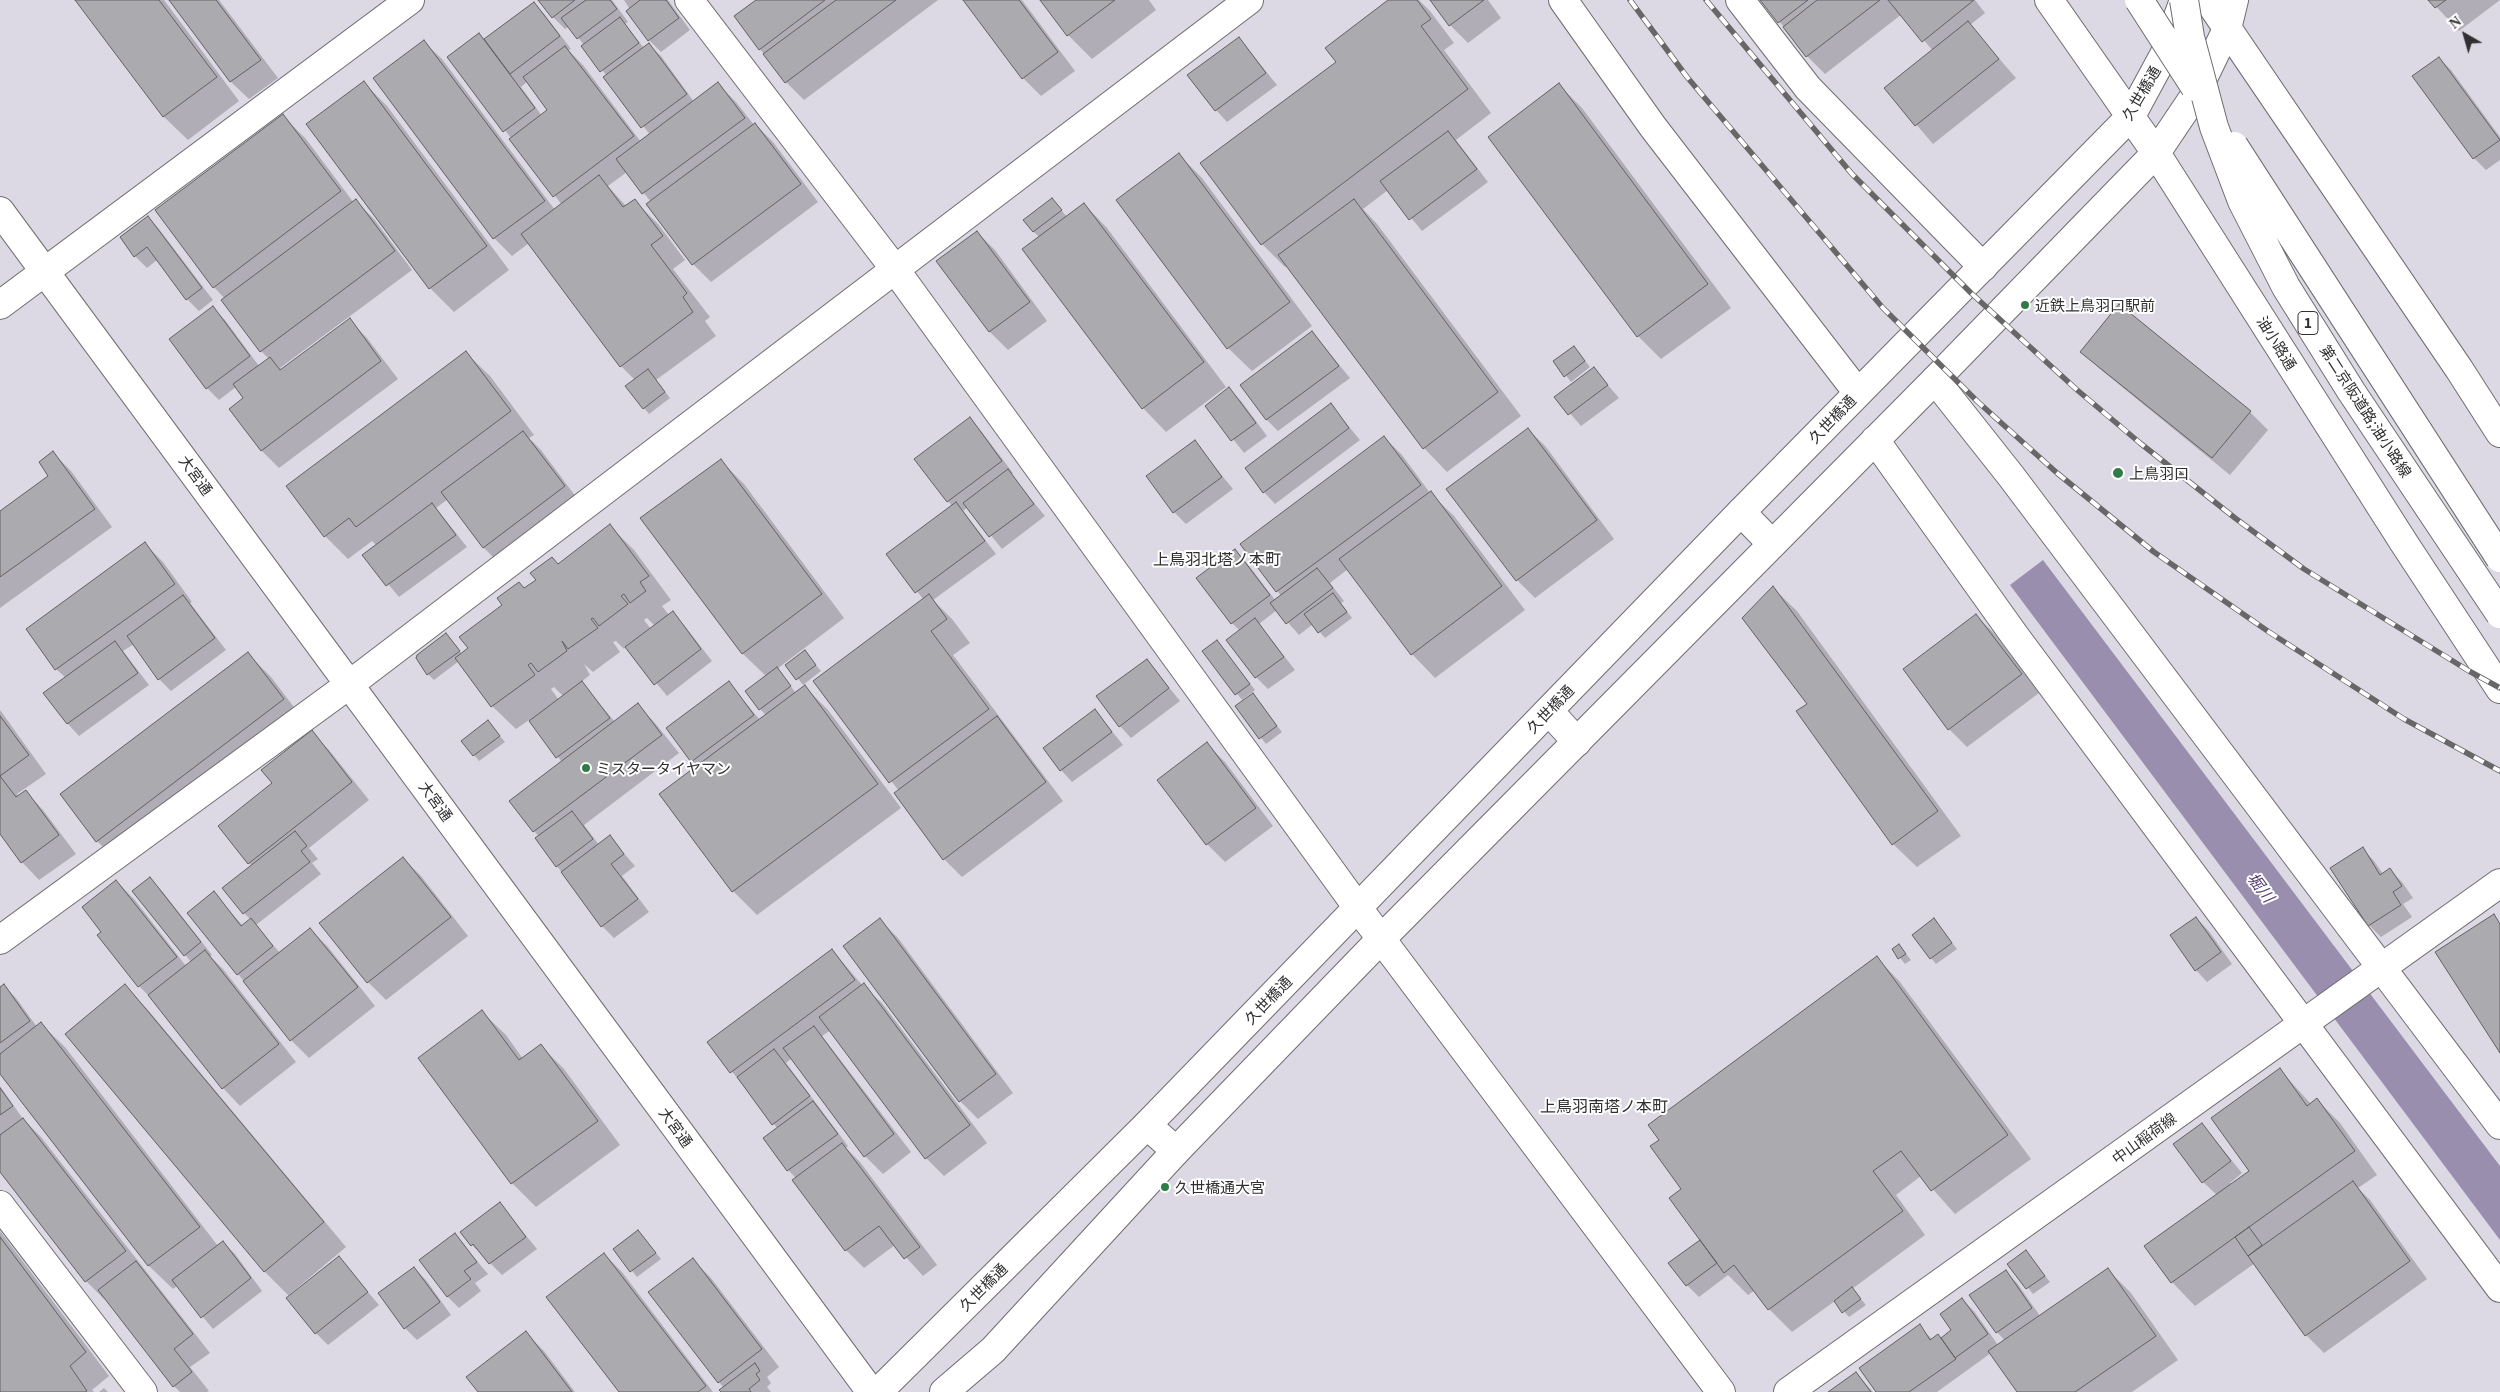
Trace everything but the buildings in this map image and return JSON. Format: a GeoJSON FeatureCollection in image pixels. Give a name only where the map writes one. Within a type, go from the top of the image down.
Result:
{"type":"FeatureCollection","features":[{"type":"Feature","properties":{"kind":"main road"},"geometry":{"type":"LineString","coordinates":[[0,305],[410,0]]}},
{"type":"Feature","properties":{"kind":"main road"},"geometry":{"type":"LineString","coordinates":[[689,0],[894,268],[1358,908],[1721,1392]]}},
{"type":"Feature","properties":{"kind":"main road"},"geometry":{"type":"LineString","coordinates":[[0,940],[350,684],[894,268],[1249,0]]}},
{"type":"Feature","properties":{"kind":"main road"},"geometry":{"type":"LineString","coordinates":[[1563,0],[1652,127],[1858,393]]}},
{"type":"Feature","properties":{"kind":"main road"},"geometry":{"type":"LineString","coordinates":[[1740,0],[1808,88],[1983,267]]}},
{"type":"Feature","properties":{"kind":"main road","name":"油小路通"},"geometry":{"type":"LineString","coordinates":[[2049,0],[2156,153],[2404,543],[2500,689]]}},
{"type":"Feature","properties":{"kind":"main road"},"geometry":{"type":"LineString","coordinates":[[2139,0],[2500,558]]}},
{"type":"Feature","properties":{"kind":"main road","name":"久世橋通"},"geometry":{"type":"LineString","coordinates":[[878,1392],[1147,1125],[1741,512],[2131,116],[2164,56],[2184,0]]}},
{"type":"Feature","properties":{"kind":"main road","name":"第二京阪道路;油小路線"},"geometry":{"type":"LineString","coordinates":[[2184,0],[2190,37],[2214,127],[2242,201],[2286,286],[2351,390],[2500,614]]}},
{"type":"Feature","properties":{"kind":"main road"},"geometry":{"type":"LineString","coordinates":[[2208,0],[2459,369],[2500,433]]}},
{"type":"Feature","properties":{"kind":"main road"},"geometry":{"type":"LineString","coordinates":[[944,1392],[993,1350],[1176,1152],[1382,938],[1935,380],[2156,153],[2195,95],[2227,29],[2234,0]]}},
{"type":"Feature","properties":{"kind":"main road","name":"大宮通"},"geometry":{"type":"LineString","coordinates":[[0,211],[872,1392]]}},
{"type":"Feature","properties":{"kind":"main road"},"geometry":{"type":"LineString","coordinates":[[1935,380],[2011,476],[2379,970],[2500,1126]]}},
{"type":"Feature","properties":{"kind":"main road"},"geometry":{"type":"LineString","coordinates":[[1875,440],[2016,636],[2309,1020],[2500,1288]]}},
{"type":"Feature","properties":{"kind":"main road"},"geometry":{"type":"LineString","coordinates":[[1741,512],[1772,544]]}},
{"type":"Feature","properties":{"kind":"main road"},"geometry":{"type":"LineString","coordinates":[[1549,711],[1577,742]]}},
{"type":"Feature","properties":{"kind":"main road","name":"中山稲荷線"},"geometry":{"type":"LineString","coordinates":[[1788,1392],[2500,884]]}},
{"type":"Feature","properties":{"kind":"main road"},"geometry":{"type":"LineString","coordinates":[[1147,1125],[1176,1152]]}},
{"type":"Feature","properties":{"kind":"main road"},"geometry":{"type":"LineString","coordinates":[[0,1205],[143,1392]]}},
{"type":"Feature","properties":{"kind":"shaded area"},"geometry":{"type":"Polygon","coordinates":[[[0,0],[2500,0],[2500,1392],[0,1392],[0,0]]]}},
{"type":"Feature","properties":{"kind":"water","name":"堀川"},"geometry":{"type":"Polygon","coordinates":[[[2043,560],[2500,1166],[2500,1240],[2010,585],[2043,560]]]}},
{"type":"Feature","properties":{"kind":"railway"},"geometry":{"type":"LineString","coordinates":[[1630,0],[1687,77],[1883,308],[1978,402],[2057,473],[2154,552],[2269,632],[2404,719],[2500,771]]}},
{"type":"Feature","properties":{"kind":"railway"},"geometry":{"type":"LineString","coordinates":[[1706,0],[1852,174],[1971,293],[2076,389],[2140,443],[2235,518],[2304,569],[2469,671],[2500,688]]}},
{"type":"Feature","properties":{"kind":"place","name":"近鉄上鳥羽口駅前"},"geometry":{"type":"Point","coordinates":[2025,305]}},
{"type":"Feature","properties":{"kind":"place","name":"上鳥羽口"},"geometry":{"type":"Point","coordinates":[2118,473]}},
{"type":"Feature","properties":{"kind":"place","name":"ミスタータイヤマン"},"geometry":{"type":"Point","coordinates":[586,768]}},
{"type":"Feature","properties":{"kind":"place","name":"久世橋通大宮"},"geometry":{"type":"Point","coordinates":[1165,1187]}},
{"type":"Feature","properties":{"kind":"district","name":"上鳥羽北塔ノ本町"},"geometry":{"type":"Point","coordinates":[1217,559]}},
{"type":"Feature","properties":{"kind":"district","name":"上鳥羽南塔ノ本町"},"geometry":{"type":"Point","coordinates":[1604,1106]}}]}
